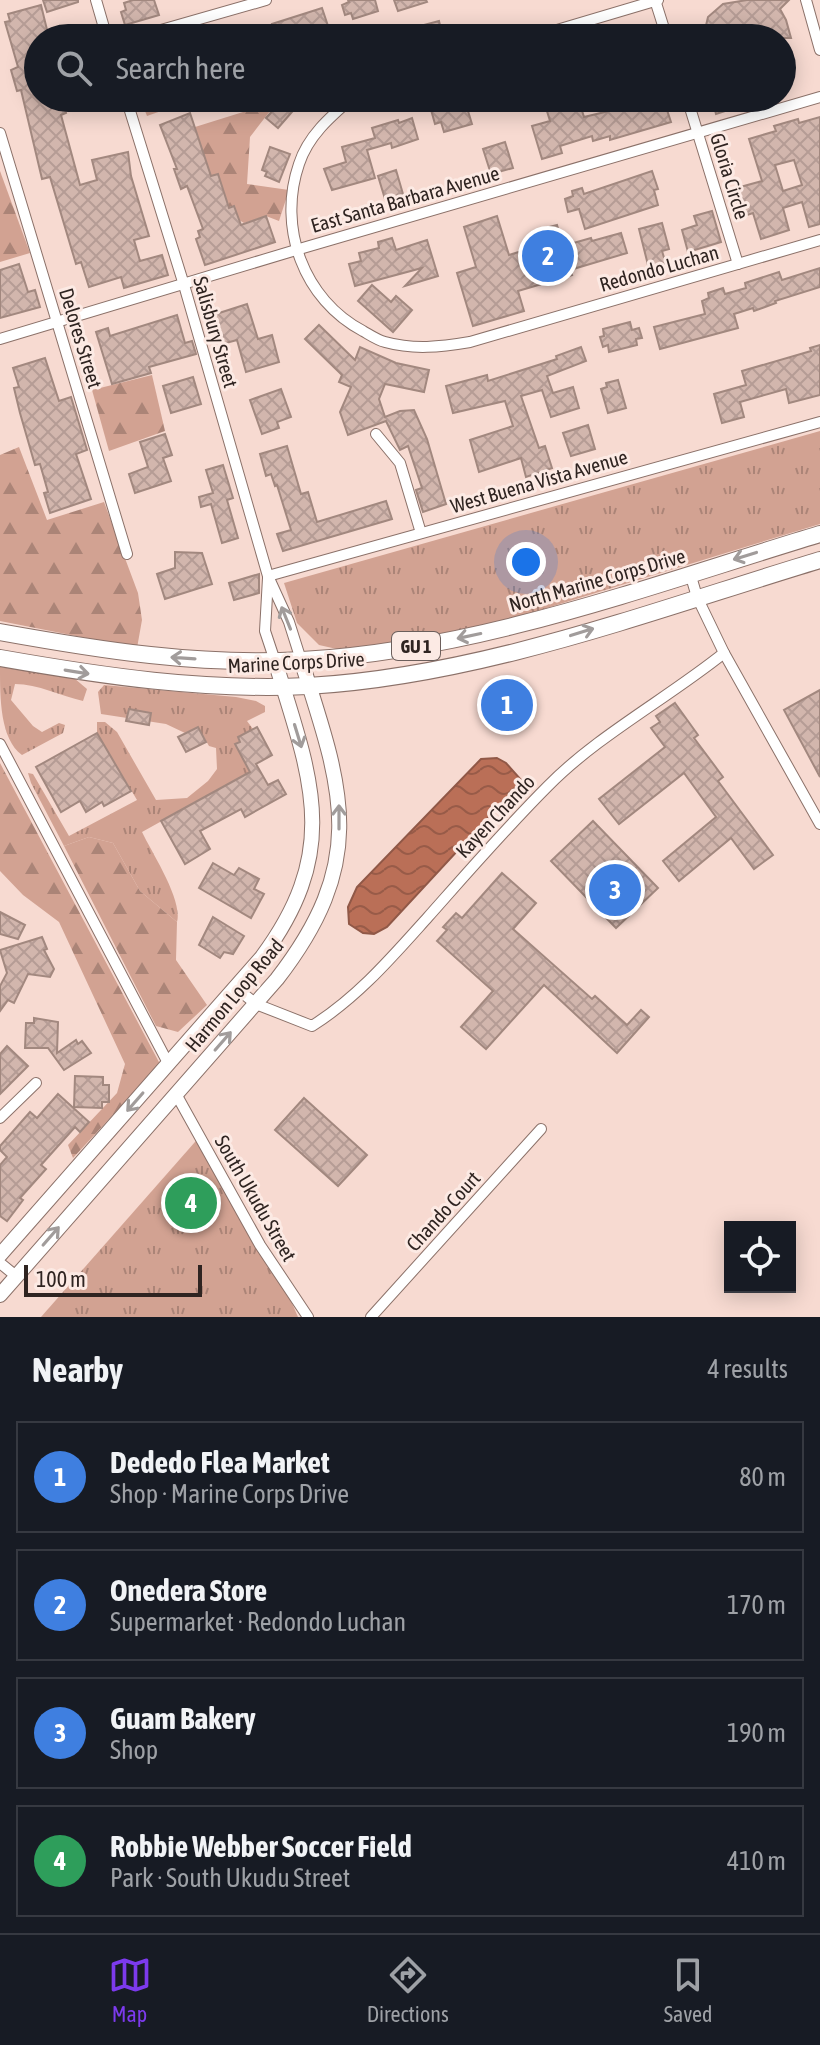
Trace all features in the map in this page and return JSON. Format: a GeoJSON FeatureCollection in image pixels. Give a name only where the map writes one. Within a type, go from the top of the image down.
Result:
{"type":"FeatureCollection","features":[{"type":"Feature","properties":{"kind":"main road","name":"North Marine Corps Drive"},"geometry":{"type":"LineString","coordinates":[[0,632],[142,655],[214,660],[301,660],[404,648],[470,636],[820,534]]}},
{"type":"Feature","properties":{"kind":"main road","name":"Marine Corps Drive"},"geometry":{"type":"LineString","coordinates":[[0,658],[138,680],[213,686],[309,685],[408,674],[548,642],[820,560]]}},
{"type":"Feature","properties":{"kind":"main road","name":"Harmon Loop Road"},"geometry":{"type":"LineString","coordinates":[[0,1295],[256,1004],[298,952],[312,929],[324,903],[338,846],[340,818],[332,759],[301,660]]}},
{"type":"Feature","properties":{"kind":"main road","name":"Harmon Loop Road"},"geometry":{"type":"LineString","coordinates":[[0,1255],[262,957],[300,894],[312,843],[312,793],[307,765],[275,661]]}},
{"type":"Feature","properties":{"kind":"street"},"geometry":{"type":"LineString","coordinates":[[96,0],[103,24]]}},
{"type":"Feature","properties":{"kind":"street"},"geometry":{"type":"LineString","coordinates":[[182,24],[266,0]]}},
{"type":"Feature","properties":{"kind":"street"},"geometry":{"type":"LineString","coordinates":[[576,24],[656,0],[663,24]]}},
{"type":"Feature","properties":{"kind":"street"},"geometry":{"type":"LineString","coordinates":[[806,0],[820,50]]}},
{"type":"Feature","properties":{"kind":"street","name":"East Santa Barbara Avenue"},"geometry":{"type":"LineString","coordinates":[[796,104],[820,97]]}},
{"type":"Feature","properties":{"kind":"street","name":"Salisbury Street"},"geometry":{"type":"LineString","coordinates":[[130,112],[268,576],[289,622],[301,660]]}},
{"type":"Feature","properties":{"kind":"street","name":"Redondo Luchan"},"geometry":{"type":"LineString","coordinates":[[336,112],[321,125],[299,163],[290,206],[296,250],[314,289],[344,321],[383,342],[426,349],[470,342],[820,240]]}},
{"type":"Feature","properties":{"kind":"street","name":"Gloria Circle"},"geometry":{"type":"LineString","coordinates":[[691,112],[738,264]]}},
{"type":"Feature","properties":{"kind":"street","name":"East Santa Barbara Avenue"},"geometry":{"type":"LineString","coordinates":[[0,339],[769,112]]}},
{"type":"Feature","properties":{"kind":"street","name":"Delores Street"},"geometry":{"type":"LineString","coordinates":[[0,133],[127,554]]}},
{"type":"Feature","properties":{"kind":"street","name":"West Buena Vista Avenue"},"geometry":{"type":"LineString","coordinates":[[268,576],[820,422]]}},
{"type":"Feature","properties":{"kind":"street"},"geometry":{"type":"LineString","coordinates":[[376,434],[400,463],[421,533]]}},
{"type":"Feature","properties":{"kind":"street"},"geometry":{"type":"LineString","coordinates":[[690,573],[697,597],[724,653],[820,824]]}},
{"type":"Feature","properties":{"kind":"street","name":"Salisbury Street"},"geometry":{"type":"LineString","coordinates":[[268,576],[265,631],[275,661]]}},
{"type":"Feature","properties":{"kind":"street","name":"Kayen Chando"},"geometry":{"type":"LineString","coordinates":[[235,987],[256,1004],[312,1026],[337,1010],[373,979],[551,783],[623,725],[683,686],[724,653]]}},
{"type":"Feature","properties":{"kind":"street"},"geometry":{"type":"LineString","coordinates":[[0,744],[168,1063]]}},
{"type":"Feature","properties":{"kind":"street"},"geometry":{"type":"LineString","coordinates":[[0,1118],[36,1083]]}},
{"type":"Feature","properties":{"kind":"street","name":"South Ukudu Street"},"geometry":{"type":"LineString","coordinates":[[176,1094],[260,1245],[308,1317]]}},
{"type":"Feature","properties":{"kind":"street","name":"Chando Court"},"geometry":{"type":"LineString","coordinates":[[371,1317],[541,1129]]}},
{"type":"Feature","properties":{"kind":"street"},"geometry":{"type":"LineString","coordinates":[[0,1263],[16,1276]]}},
{"type":"Feature","properties":{"kind":"green space"},"geometry":{"type":"Polygon","coordinates":[[[243,112],[269,112],[250,137],[247,184],[289,190],[279,221],[266,216],[244,223],[239,220],[234,206],[229,207],[218,174],[211,176],[195,127],[243,112]]]}},
{"type":"Feature","properties":{"kind":"green space"},"geometry":{"type":"Polygon","coordinates":[[[0,171],[30,253],[0,262],[0,171]]]}},
{"type":"Feature","properties":{"kind":"green space"},"geometry":{"type":"Polygon","coordinates":[[[152,375],[165,431],[109,451],[92,390],[152,375]]]}},
{"type":"Feature","properties":{"kind":"green space"},"geometry":{"type":"Polygon","coordinates":[[[820,431],[820,524],[511,619],[350,652],[319,645],[297,623],[284,583],[820,431]]]}},
{"type":"Feature","properties":{"kind":"green space"},"geometry":{"type":"Polygon","coordinates":[[[19,447],[47,520],[104,502],[138,593],[142,620],[137,648],[0,621],[0,455],[19,447]]]}},
{"type":"Feature","properties":{"kind":"green space"},"geometry":{"type":"Polygon","coordinates":[[[0,667],[74,678],[87,689],[83,701],[41,688],[15,684],[11,700],[33,726],[42,732],[59,723],[65,725],[63,733],[22,755],[15,748],[5,728],[0,667]]]}},
{"type":"Feature","properties":{"kind":"green space"},"geometry":{"type":"Polygon","coordinates":[[[104,685],[236,697],[265,706],[265,712],[247,721],[253,729],[238,737],[240,742],[235,744],[250,772],[142,832],[171,889],[178,913],[177,922],[140,891],[113,843],[89,837],[64,846],[31,783],[28,773],[33,774],[69,836],[137,800],[97,733],[97,722],[105,722],[117,732],[156,800],[187,798],[217,769],[216,748],[209,746],[198,727],[185,733],[166,724],[101,714],[98,692],[104,685]]]}},
{"type":"Feature","properties":{"kind":"green space"},"geometry":{"type":"Polygon","coordinates":[[[0,763],[160,1064],[73,1158],[68,1145],[117,1093],[125,1064],[59,922],[23,895],[0,871],[0,763]]]}},
{"type":"Feature","properties":{"kind":"green space"},"geometry":{"type":"Polygon","coordinates":[[[89,837],[113,843],[140,891],[177,922],[176,960],[207,1005],[178,1032],[156,1026],[64,846],[89,837]]]}},
{"type":"Feature","properties":{"kind":"green space"},"geometry":{"type":"Polygon","coordinates":[[[202,1134],[279,1273],[298,1317],[41,1317],[202,1134]]]}},
{"type":"Feature","properties":{"kind":"water"},"geometry":{"type":"Polygon","coordinates":[[[497,758],[506,763],[522,781],[387,927],[374,934],[363,933],[349,924],[348,907],[357,887],[481,759],[497,758]]]}},
{"type":"Feature","properties":{"kind":"building"},"geometry":{"type":"Polygon","coordinates":[[[43,0],[78,0],[78,2],[47,12],[43,0]]]}},
{"type":"Feature","properties":{"kind":"building"},"geometry":{"type":"Polygon","coordinates":[[[154,0],[159,15],[125,24],[121,12],[126,10],[124,3],[154,0]]]}},
{"type":"Feature","properties":{"kind":"building"},"geometry":{"type":"Polygon","coordinates":[[[348,0],[375,0],[378,11],[353,19],[351,13],[345,15],[342,5],[348,0]]]}},
{"type":"Feature","properties":{"kind":"building"},"geometry":{"type":"Polygon","coordinates":[[[394,0],[426,0],[427,2],[398,11],[394,0]]]}},
{"type":"Feature","properties":{"kind":"building"},"geometry":{"type":"Polygon","coordinates":[[[747,0],[789,0],[780,9],[787,24],[706,24],[708,17],[723,4],[747,0]]]}},
{"type":"Feature","properties":{"kind":"building"},"geometry":{"type":"Polygon","coordinates":[[[41,5],[46,24],[24,24],[24,103],[11,70],[18,67],[5,22],[10,21],[8,14],[41,5]]]}},
{"type":"Feature","properties":{"kind":"building"},"geometry":{"type":"Polygon","coordinates":[[[322,8],[327,24],[272,24],[322,8]]]}},
{"type":"Feature","properties":{"kind":"building"},"geometry":{"type":"Polygon","coordinates":[[[26,112],[66,112],[61,115],[80,185],[97,180],[92,160],[128,152],[131,176],[149,236],[134,240],[140,261],[162,255],[168,275],[124,288],[121,277],[89,287],[81,262],[76,264],[50,177],[42,179],[26,112]]]}},
{"type":"Feature","properties":{"kind":"building"},"geometry":{"type":"Polygon","coordinates":[[[271,112],[292,112],[278,128],[266,118],[271,112]]]}},
{"type":"Feature","properties":{"kind":"building"},"geometry":{"type":"Polygon","coordinates":[[[432,112],[468,112],[472,124],[444,132],[441,122],[435,124],[432,112]]]}},
{"type":"Feature","properties":{"kind":"building"},"geometry":{"type":"Polygon","coordinates":[[[547,112],[582,112],[584,117],[605,112],[668,112],[671,122],[610,140],[610,136],[593,141],[592,136],[560,146],[562,153],[542,159],[532,126],[550,121],[547,112]]]}},
{"type":"Feature","properties":{"kind":"building"},"geometry":{"type":"Polygon","coordinates":[[[190,113],[211,176],[218,174],[229,208],[234,206],[241,225],[266,216],[275,242],[205,265],[196,239],[200,237],[198,231],[203,229],[187,186],[181,189],[174,169],[177,169],[160,125],[190,113]]]}},
{"type":"Feature","properties":{"kind":"building"},"geometry":{"type":"Polygon","coordinates":[[[820,117],[820,224],[809,227],[802,202],[783,208],[789,230],[761,239],[753,213],[741,217],[733,189],[762,181],[749,139],[776,131],[774,126],[798,119],[799,123],[820,117]],[[794,160],[775,165],[783,191],[802,185],[794,160]]]}},
{"type":"Feature","properties":{"kind":"building"},"geometry":{"type":"Polygon","coordinates":[[[412,118],[418,139],[392,148],[391,143],[367,150],[375,178],[332,190],[324,169],[346,162],[342,147],[375,138],[372,128],[412,118]]]}},
{"type":"Feature","properties":{"kind":"building"},"geometry":{"type":"Polygon","coordinates":[[[505,142],[513,168],[491,174],[483,149],[505,142]]]}},
{"type":"Feature","properties":{"kind":"building"},"geometry":{"type":"Polygon","coordinates":[[[270,147],[290,154],[279,182],[265,176],[267,172],[262,170],[270,147]]]}},
{"type":"Feature","properties":{"kind":"building"},"geometry":{"type":"Polygon","coordinates":[[[396,170],[403,194],[385,199],[378,176],[396,170]]]}},
{"type":"Feature","properties":{"kind":"building"},"geometry":{"type":"Polygon","coordinates":[[[652,171],[658,189],[654,190],[658,205],[585,229],[579,209],[568,212],[565,199],[573,196],[572,191],[582,188],[584,194],[652,171]]]}},
{"type":"Feature","properties":{"kind":"building"},"geometry":{"type":"Polygon","coordinates":[[[712,211],[721,242],[688,252],[682,230],[697,225],[694,216],[712,211]]]}},
{"type":"Feature","properties":{"kind":"building"},"geometry":{"type":"Polygon","coordinates":[[[497,216],[509,255],[538,246],[534,231],[557,225],[563,246],[621,233],[627,253],[570,270],[572,275],[518,291],[524,311],[473,326],[457,273],[476,267],[464,227],[497,216]]]}},
{"type":"Feature","properties":{"kind":"building"},"geometry":{"type":"Polygon","coordinates":[[[662,223],[669,249],[662,251],[666,264],[649,269],[639,229],[662,223]]]}},
{"type":"Feature","properties":{"kind":"building"},"geometry":{"type":"Polygon","coordinates":[[[392,238],[396,250],[427,240],[438,276],[405,286],[422,268],[355,286],[349,264],[361,261],[359,253],[379,248],[378,242],[392,238]]]}},
{"type":"Feature","properties":{"kind":"building"},"geometry":{"type":"Polygon","coordinates":[[[19,264],[28,292],[35,290],[40,307],[0,318],[0,270],[19,264]]]}},
{"type":"Feature","properties":{"kind":"building"},"geometry":{"type":"Polygon","coordinates":[[[820,268],[820,287],[754,311],[753,308],[734,314],[738,328],[660,349],[654,327],[705,314],[702,301],[709,298],[708,293],[723,288],[725,294],[746,288],[745,283],[779,272],[782,280],[820,268]]]}},
{"type":"Feature","properties":{"kind":"building"},"geometry":{"type":"Polygon","coordinates":[[[372,285],[391,302],[396,296],[412,310],[393,332],[358,301],[372,285]]]}},
{"type":"Feature","properties":{"kind":"building"},"geometry":{"type":"Polygon","coordinates":[[[247,304],[258,339],[272,335],[279,362],[246,372],[237,340],[222,344],[213,315],[247,304]]]}},
{"type":"Feature","properties":{"kind":"building"},"geometry":{"type":"Polygon","coordinates":[[[177,315],[185,343],[192,341],[196,354],[149,367],[151,373],[112,384],[96,332],[108,328],[110,336],[177,315]]]}},
{"type":"Feature","properties":{"kind":"building"},"geometry":{"type":"Polygon","coordinates":[[[630,322],[632,330],[639,328],[642,338],[636,339],[637,345],[609,352],[608,345],[603,347],[600,337],[604,336],[603,329],[630,322]]]}},
{"type":"Feature","properties":{"kind":"building"},"geometry":{"type":"Polygon","coordinates":[[[319,325],[355,360],[360,347],[396,363],[429,370],[424,392],[385,384],[379,399],[385,417],[414,410],[427,439],[446,504],[423,512],[416,490],[422,488],[408,446],[400,450],[386,421],[348,435],[340,412],[351,387],[339,382],[342,375],[305,339],[319,325]]]}},
{"type":"Feature","properties":{"kind":"building"},"geometry":{"type":"Polygon","coordinates":[[[820,345],[820,395],[789,403],[786,389],[740,402],[744,417],[722,423],[714,394],[746,385],[742,371],[811,351],[810,348],[820,345]]]}},
{"type":"Feature","properties":{"kind":"building"},"geometry":{"type":"Polygon","coordinates":[[[581,347],[586,361],[547,376],[553,393],[573,387],[579,408],[551,417],[542,390],[521,396],[539,448],[545,446],[552,468],[526,477],[521,458],[479,472],[470,440],[513,426],[505,401],[453,413],[446,386],[487,375],[488,381],[557,359],[556,356],[581,347]]]}},
{"type":"Feature","properties":{"kind":"building"},"geometry":{"type":"Polygon","coordinates":[[[45,358],[59,401],[71,397],[87,450],[76,454],[91,499],[50,513],[40,464],[35,465],[20,413],[14,388],[19,387],[13,368],[45,358]]]}},
{"type":"Feature","properties":{"kind":"building"},"geometry":{"type":"Polygon","coordinates":[[[193,377],[201,404],[171,413],[163,386],[193,377]]]}},
{"type":"Feature","properties":{"kind":"building"},"geometry":{"type":"Polygon","coordinates":[[[618,380],[626,408],[608,413],[601,389],[607,387],[606,383],[618,380]]]}},
{"type":"Feature","properties":{"kind":"building"},"geometry":{"type":"Polygon","coordinates":[[[281,389],[291,417],[277,422],[279,428],[262,434],[250,400],[281,389]]]}},
{"type":"Feature","properties":{"kind":"building"},"geometry":{"type":"Polygon","coordinates":[[[588,425],[595,449],[571,456],[563,433],[588,425]]]}},
{"type":"Feature","properties":{"kind":"building"},"geometry":{"type":"Polygon","coordinates":[[[165,434],[172,455],[163,458],[171,481],[135,493],[129,474],[148,467],[140,442],[165,434]]]}},
{"type":"Feature","properties":{"kind":"building"},"geometry":{"type":"Polygon","coordinates":[[[287,446],[301,494],[308,492],[317,522],[386,501],[392,519],[283,551],[277,534],[291,530],[277,485],[271,474],[266,476],[260,454],[287,446]]]}},
{"type":"Feature","properties":{"kind":"building"},"geometry":{"type":"Polygon","coordinates":[[[223,465],[233,498],[227,500],[238,538],[222,543],[211,504],[201,507],[199,497],[213,493],[206,470],[223,465]]]}},
{"type":"Feature","properties":{"kind":"building"},"geometry":{"type":"Polygon","coordinates":[[[175,552],[202,553],[212,584],[165,599],[157,574],[175,568],[175,552]]]}},
{"type":"Feature","properties":{"kind":"building"},"geometry":{"type":"Polygon","coordinates":[[[259,574],[259,593],[234,600],[229,583],[259,574]]]}},
{"type":"Feature","properties":{"kind":"building"},"geometry":{"type":"Polygon","coordinates":[[[820,690],[820,777],[784,710],[820,690]]]}},
{"type":"Feature","properties":{"kind":"building"},"geometry":{"type":"Polygon","coordinates":[[[675,703],[698,735],[694,738],[723,777],[718,781],[773,855],[754,869],[731,838],[679,881],[663,861],[716,817],[684,773],[619,824],[599,799],[665,747],[651,728],[660,722],[656,716],[675,703]]]}},
{"type":"Feature","properties":{"kind":"building"},"geometry":{"type":"Polygon","coordinates":[[[129,709],[151,713],[149,725],[126,721],[129,709]]]}},
{"type":"Feature","properties":{"kind":"building"},"geometry":{"type":"Polygon","coordinates":[[[198,727],[206,742],[186,752],[178,737],[198,727]]]}},
{"type":"Feature","properties":{"kind":"building"},"geometry":{"type":"Polygon","coordinates":[[[257,727],[272,755],[256,764],[268,785],[278,780],[286,794],[245,817],[241,809],[200,831],[210,849],[185,864],[161,821],[250,772],[235,744],[240,742],[238,737],[257,727]]]}},
{"type":"Feature","properties":{"kind":"building"},"geometry":{"type":"Polygon","coordinates":[[[97,733],[131,791],[86,812],[80,801],[61,812],[36,767],[97,733]]]}},
{"type":"Feature","properties":{"kind":"building"},"geometry":{"type":"Polygon","coordinates":[[[593,821],[658,888],[616,928],[551,861],[593,821]]]}},
{"type":"Feature","properties":{"kind":"building"},"geometry":{"type":"Polygon","coordinates":[[[213,863],[234,875],[239,868],[259,879],[254,889],[264,894],[251,918],[199,888],[213,863]]]}},
{"type":"Feature","properties":{"kind":"building"},"geometry":{"type":"Polygon","coordinates":[[[502,873],[536,903],[513,929],[592,999],[595,996],[627,1025],[641,1010],[649,1017],[617,1053],[544,985],[486,1049],[461,1027],[493,991],[437,941],[447,930],[443,927],[456,913],[462,918],[502,873]]]}},
{"type":"Feature","properties":{"kind":"building"},"geometry":{"type":"Polygon","coordinates":[[[0,912],[25,925],[18,939],[0,934],[0,912]]]}},
{"type":"Feature","properties":{"kind":"building"},"geometry":{"type":"Polygon","coordinates":[[[213,917],[244,936],[233,954],[224,952],[220,958],[199,945],[213,917]]]}},
{"type":"Feature","properties":{"kind":"building"},"geometry":{"type":"Polygon","coordinates":[[[42,937],[47,949],[44,950],[54,969],[50,977],[28,974],[14,1003],[8,1000],[0,1011],[0,986],[7,973],[0,950],[42,937]]]}},
{"type":"Feature","properties":{"kind":"building"},"geometry":{"type":"Polygon","coordinates":[[[34,1018],[58,1022],[57,1053],[76,1040],[78,1044],[82,1041],[91,1053],[64,1070],[48,1048],[25,1048],[26,1023],[34,1023],[34,1018]]]}},
{"type":"Feature","properties":{"kind":"building"},"geometry":{"type":"Polygon","coordinates":[[[7,1046],[28,1066],[0,1094],[0,1054],[7,1046]]]}},
{"type":"Feature","properties":{"kind":"building"},"geometry":{"type":"Polygon","coordinates":[[[75,1076],[103,1077],[103,1085],[109,1085],[109,1102],[102,1102],[102,1108],[74,1107],[75,1076]]]}},
{"type":"Feature","properties":{"kind":"building"},"geometry":{"type":"Polygon","coordinates":[[[58,1094],[89,1122],[80,1132],[75,1127],[41,1165],[46,1169],[20,1198],[23,1200],[7,1221],[0,1216],[0,1165],[7,1157],[0,1146],[30,1112],[37,1118],[58,1094]]]}},
{"type":"Feature","properties":{"kind":"building"},"geometry":{"type":"Polygon","coordinates":[[[304,1098],[367,1155],[338,1186],[275,1130],[304,1098]]]}},
{"type":"Feature","properties":{"kind":"place","name":"Onedera Store"},"geometry":{"type":"Point","coordinates":[548,256]}},
{"type":"Feature","properties":{"kind":"place","name":"Dededo Flea Market"},"geometry":{"type":"Point","coordinates":[507,705]}},
{"type":"Feature","properties":{"kind":"place","name":"Guam Bakery"},"geometry":{"type":"Point","coordinates":[615,890]}},
{"type":"Feature","properties":{"kind":"place","name":"Robbie Webber Soccer Field"},"geometry":{"type":"Point","coordinates":[191,1203]}}]}
